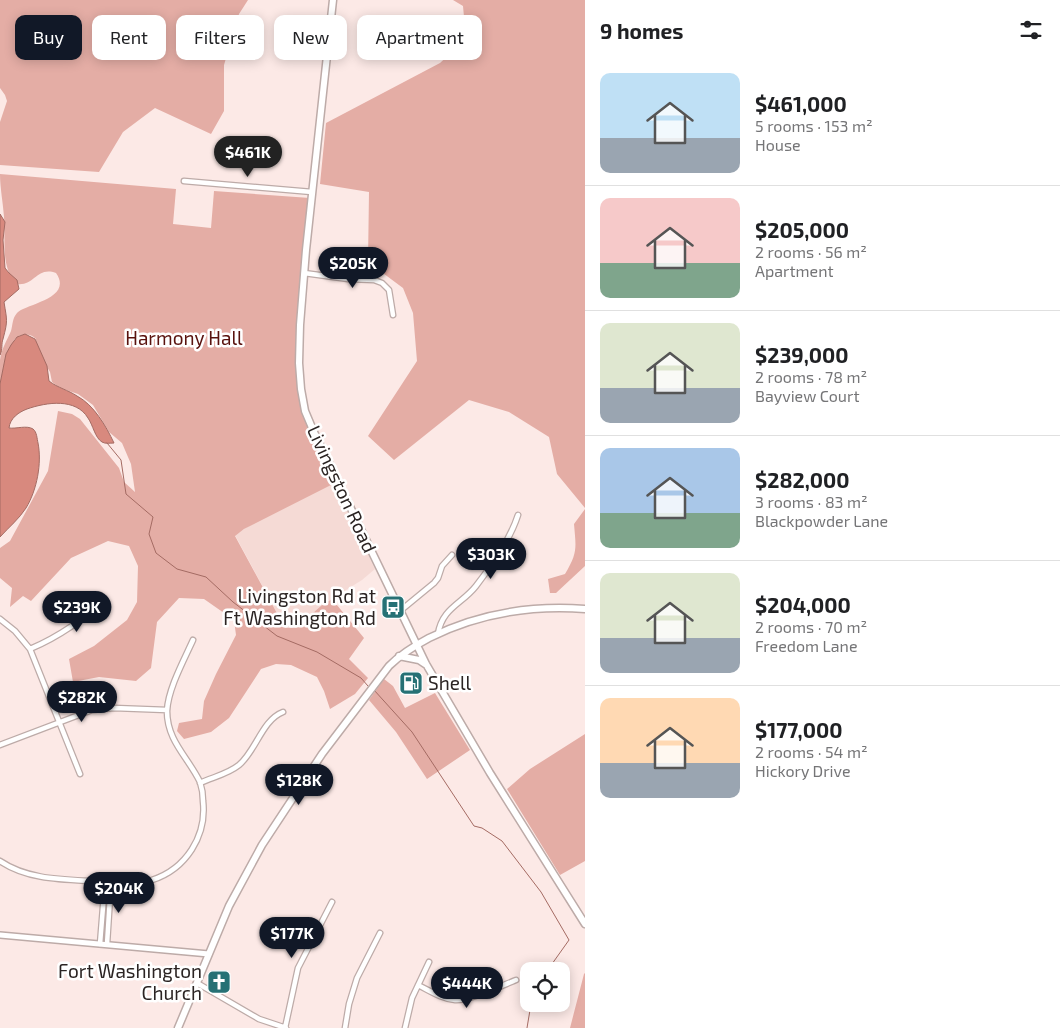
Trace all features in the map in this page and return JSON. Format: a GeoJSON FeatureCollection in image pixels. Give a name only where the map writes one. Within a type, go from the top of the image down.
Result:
{"type":"FeatureCollection","features":[{"type":"Feature","properties":{"kind":"main road","name":"Livingston Road"},"geometry":{"type":"LineString","coordinates":[[332,0],[304,273],[299,363],[301,389],[306,411],[312,430],[426,664],[490,773],[585,924]]}},
{"type":"Feature","properties":{"kind":"main road"},"geometry":{"type":"LineString","coordinates":[[178,1028],[240,883],[277,820],[322,754],[378,678],[399,656],[416,645],[470,620],[502,612],[537,608],[585,608]]}},
{"type":"Feature","properties":{"kind":"main road"},"geometry":{"type":"LineString","coordinates":[[399,656],[419,660],[426,664]]}},
{"type":"Feature","properties":{"kind":"street"},"geometry":{"type":"LineString","coordinates":[[184,182],[312,192]]}},
{"type":"Feature","properties":{"kind":"street"},"geometry":{"type":"LineString","coordinates":[[304,273],[348,279],[374,280],[389,290],[393,314]]}},
{"type":"Feature","properties":{"kind":"street"},"geometry":{"type":"LineString","coordinates":[[438,634],[443,618],[475,587],[509,537],[518,515]]}},
{"type":"Feature","properties":{"kind":"street"},"geometry":{"type":"LineString","coordinates":[[400,611],[438,578],[442,566],[452,555]]}},
{"type":"Feature","properties":{"kind":"street"},"geometry":{"type":"LineString","coordinates":[[30,649],[75,623],[96,605],[100,595]]}},
{"type":"Feature","properties":{"kind":"street"},"geometry":{"type":"LineString","coordinates":[[0,619],[15,631],[30,649],[80,774]]}},
{"type":"Feature","properties":{"kind":"street"},"geometry":{"type":"LineString","coordinates":[[0,861],[17,870],[34,875],[137,883],[153,880],[172,870],[187,856],[196,843],[204,820],[204,804],[200,783],[172,739],[167,710],[175,681],[193,640]]}},
{"type":"Feature","properties":{"kind":"street"},"geometry":{"type":"LineString","coordinates":[[0,745],[92,710],[114,708],[167,710]]}},
{"type":"Feature","properties":{"kind":"street"},"geometry":{"type":"LineString","coordinates":[[200,783],[228,772],[239,765],[252,750],[271,719],[283,712]]}},
{"type":"Feature","properties":{"kind":"street"},"geometry":{"type":"LineString","coordinates":[[100,944],[105,882]]}},
{"type":"Feature","properties":{"kind":"street"},"geometry":{"type":"LineString","coordinates":[[107,944],[111,882]]}},
{"type":"Feature","properties":{"kind":"street"},"geometry":{"type":"LineString","coordinates":[[196,983],[259,1019],[286,1028],[298,968],[332,902]]}},
{"type":"Feature","properties":{"kind":"street"},"geometry":{"type":"LineString","coordinates":[[344,1028],[357,978],[380,933]]}},
{"type":"Feature","properties":{"kind":"street"},"geometry":{"type":"LineString","coordinates":[[0,935],[209,954]]}},
{"type":"Feature","properties":{"kind":"street"},"geometry":{"type":"LineString","coordinates":[[405,1028],[412,998],[429,962]]}},
{"type":"Feature","properties":{"kind":"street"},"geometry":{"type":"LineString","coordinates":[[418,985],[441,996],[454,1000],[464,1000],[516,980]]}},
{"type":"Feature","properties":{"kind":"shaded area"},"geometry":{"type":"Polygon","coordinates":[[[0,214],[5,222],[3,240],[5,268],[17,280],[19,289],[4,302],[6,324],[0,355],[0,214]]]}},
{"type":"Feature","properties":{"kind":"shaded area"},"geometry":{"type":"Polygon","coordinates":[[[25,334],[35,339],[47,366],[49,381],[74,394],[89,405],[103,423],[114,443],[102,442],[83,412],[69,405],[52,403],[27,409],[15,416],[9,428],[28,427],[35,432],[39,451],[39,468],[36,485],[30,501],[17,519],[0,537],[0,384],[6,354],[17,337],[25,334]]]}},
{"type":"Feature","properties":{"kind":"shaded area"},"geometry":{"type":"Polygon","coordinates":[[[334,484],[375,569],[362,580],[322,605],[296,628],[285,628],[235,535],[299,494],[334,484]]]}},
{"type":"Feature","properties":{"kind":"green space"},"geometry":{"type":"Polygon","coordinates":[[[0,0],[248,0],[239,15],[176,15],[176,60],[225,60],[224,111],[211,134],[155,108],[123,132],[99,172],[0,165],[0,122],[7,101],[0,88],[0,0]]]}},
{"type":"Feature","properties":{"kind":"green space"},"geometry":{"type":"Polygon","coordinates":[[[453,0],[585,0],[585,508],[557,474],[549,437],[509,412],[469,400],[394,460],[368,436],[417,361],[413,313],[403,288],[368,262],[369,192],[320,184],[326,123],[443,60],[482,60],[482,15],[464,15],[463,6],[453,0]]]}},
{"type":"Feature","properties":{"kind":"green space","name":"Harmony Hall"},"geometry":{"type":"Polygon","coordinates":[[[0,174],[176,189],[173,224],[211,228],[214,191],[310,198],[302,279],[301,392],[333,478],[329,480],[331,485],[244,529],[235,536],[285,628],[296,628],[322,605],[332,599],[364,638],[349,659],[368,678],[355,694],[330,709],[317,677],[291,665],[276,664],[261,669],[229,718],[211,732],[184,739],[177,731],[179,723],[202,719],[204,701],[236,635],[234,620],[204,599],[179,598],[157,622],[151,668],[136,681],[99,677],[73,682],[69,659],[94,646],[127,620],[137,602],[138,566],[129,546],[108,541],[71,558],[31,601],[23,596],[10,607],[12,588],[0,578],[0,548],[10,541],[48,471],[58,411],[72,414],[80,419],[119,468],[124,482],[135,492],[131,464],[122,443],[109,432],[93,405],[78,394],[60,388],[52,382],[50,372],[36,349],[36,339],[31,336],[22,335],[14,340],[0,407],[0,360],[14,317],[21,310],[53,295],[58,289],[60,282],[56,273],[49,272],[44,272],[27,283],[22,284],[16,284],[11,277],[5,252],[0,174]]]}},
{"type":"Feature","properties":{"kind":"green space"},"geometry":{"type":"Polygon","coordinates":[[[585,509],[585,566],[556,593],[550,593],[548,579],[565,574],[572,560],[575,545],[574,524],[585,509]]]}},
{"type":"Feature","properties":{"kind":"green space"},"geometry":{"type":"Polygon","coordinates":[[[384,679],[393,686],[405,708],[435,693],[470,750],[427,779],[396,732],[369,700],[384,679]]]}},
{"type":"Feature","properties":{"kind":"green space"},"geometry":{"type":"Polygon","coordinates":[[[585,734],[585,861],[560,875],[507,789],[530,769],[585,734]]]}},
{"type":"Feature","properties":{"kind":"green space"},"geometry":{"type":"Polygon","coordinates":[[[584,974],[585,1028],[570,1028],[584,974]]]}},
{"type":"Feature","properties":{"kind":"waterway"},"geometry":{"type":"LineString","coordinates":[[107,443],[121,460],[126,494],[153,517],[149,534],[156,553],[177,569],[206,577],[233,602],[277,636],[317,652],[361,678],[368,686]]}},
{"type":"Feature","properties":{"kind":"waterway"},"geometry":{"type":"LineString","coordinates":[[374,690],[412,732],[474,826],[482,828],[502,841],[541,892],[569,940],[553,962]]}},
{"type":"Feature","properties":{"kind":"waterway"},"geometry":{"type":"LineString","coordinates":[[527,1028],[530,1012]]}},
{"type":"Feature","properties":{"kind":"place","name":"Livingston Rd at Ft Washington Rd"},"geometry":{"type":"Point","coordinates":[393,607]}},
{"type":"Feature","properties":{"kind":"place","name":"Shell"},"geometry":{"type":"Point","coordinates":[411,683]}},
{"type":"Feature","properties":{"kind":"place","name":"Fort Washington Church"},"geometry":{"type":"Point","coordinates":[219,982]}}]}
